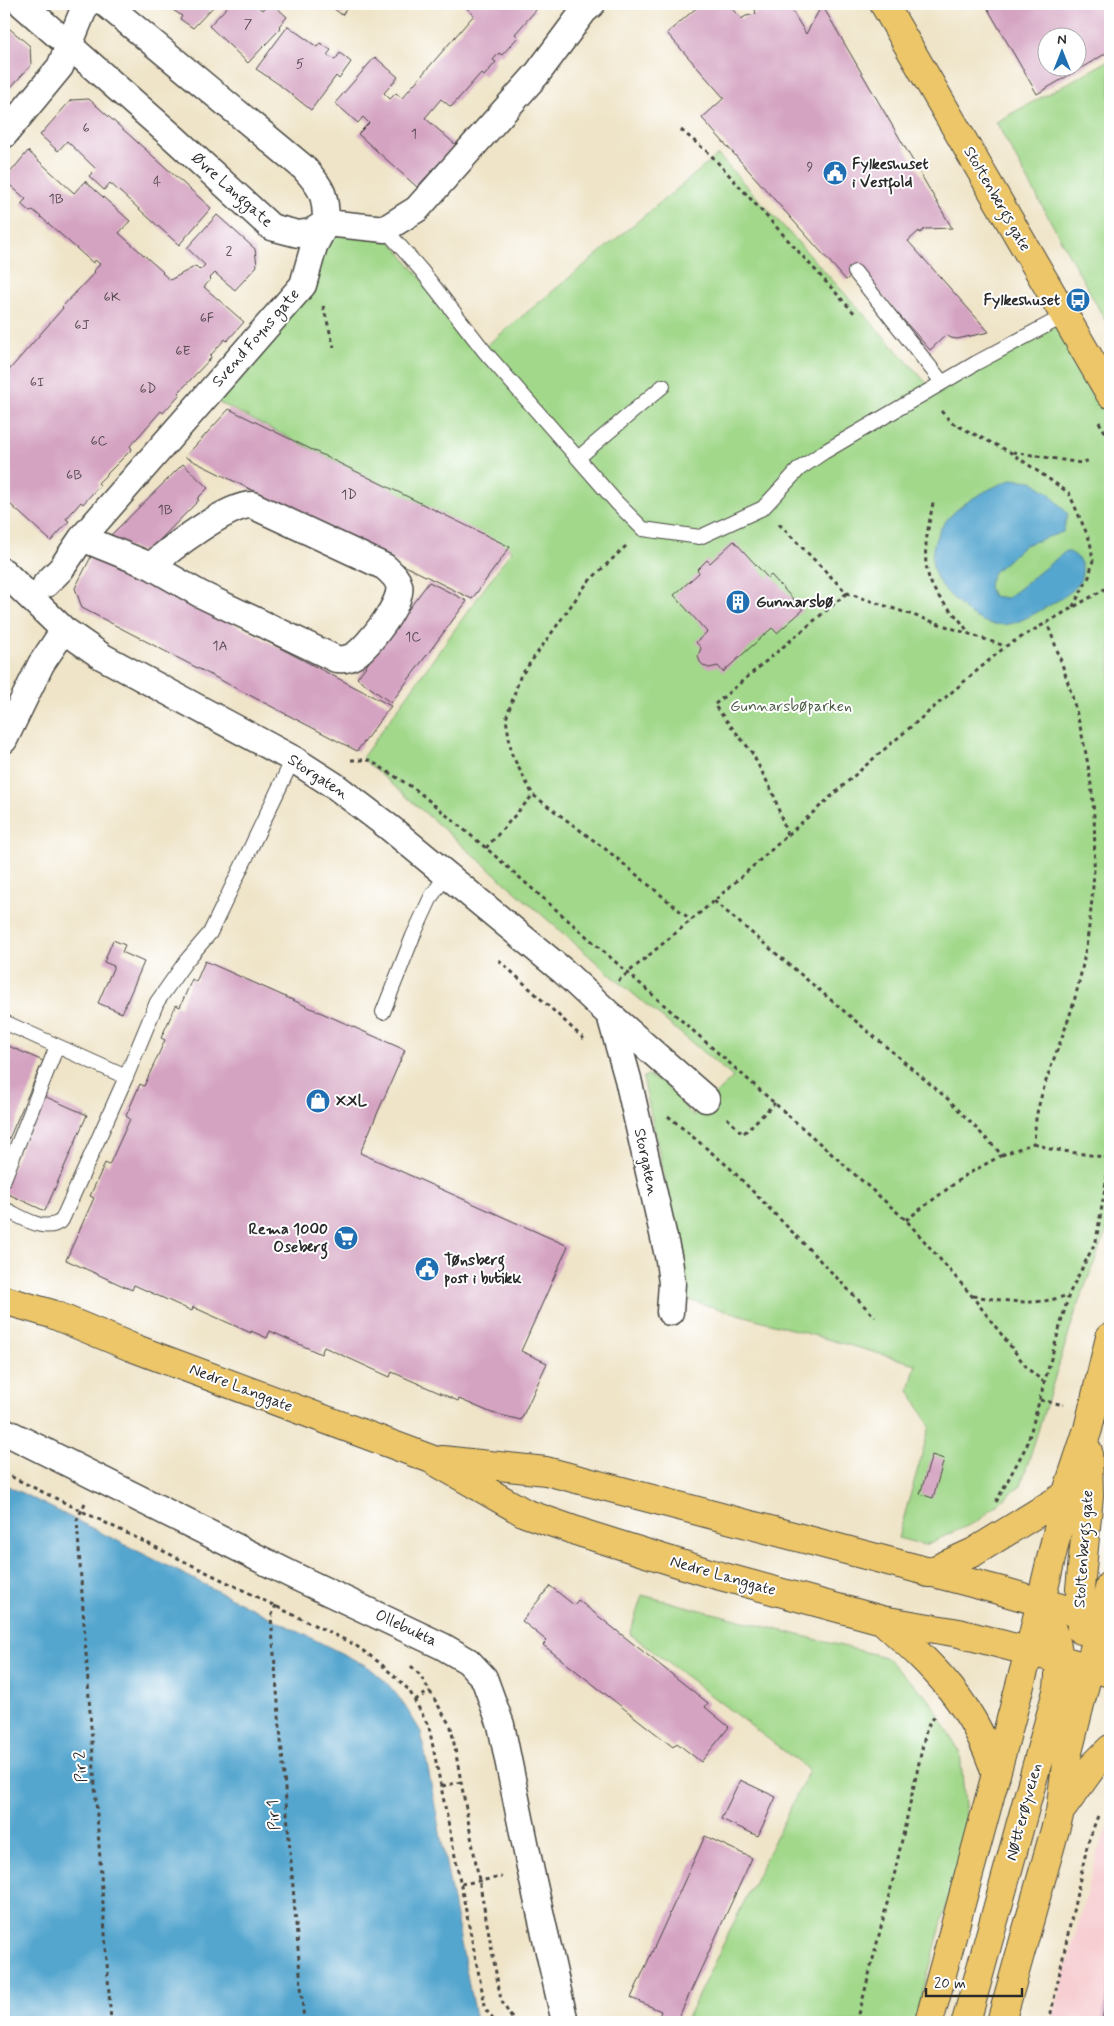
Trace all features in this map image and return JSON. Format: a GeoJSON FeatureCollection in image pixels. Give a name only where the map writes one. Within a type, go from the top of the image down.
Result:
{"type":"FeatureCollection","features":[{"type":"Feature","properties":{"kind":"main road","name":"Stoltenbergs gate"},"geometry":{"type":"LineString","coordinates":[[884,4],[1110,394]]}},
{"type":"Feature","properties":{"kind":"main road","name":"Nedre Langgate"},"geometry":{"type":"LineString","coordinates":[[4,1284],[52,1314]]}},
{"type":"Feature","properties":{"kind":"main road","name":"Nedre Langgate"},"geometry":{"type":"LineString","coordinates":[[4,1300],[52,1314],[140,1350],[432,1458],[524,1513],[648,1555],[882,1620],[959,1633],[1100,1671]]}},
{"type":"Feature","properties":{"kind":"main road","name":"Stoltenbergs gate"},"geometry":{"type":"LineString","coordinates":[[1029,1652],[1066,1495],[1088,1430],[1110,1337]]}},
{"type":"Feature","properties":{"kind":"main road","name":"Stoltenbergs gate"},"geometry":{"type":"LineString","coordinates":[[1088,1430],[1089,1496],[1080,1582],[1097,1618]]}},
{"type":"Feature","properties":{"kind":"main road","name":"Nedre Langgate"},"geometry":{"type":"LineString","coordinates":[[432,1458],[546,1471],[1097,1618]]}},
{"type":"Feature","properties":{"kind":"main road"},"geometry":{"type":"LineString","coordinates":[[928,1572],[974,1552],[1066,1495]]}},
{"type":"Feature","properties":{"kind":"main road","name":"Stoltenbergs gate"},"geometry":{"type":"LineString","coordinates":[[1097,1618],[1110,1585]]}},
{"type":"Feature","properties":{"kind":"main road","name":"Nøtterøyveien"},"geometry":{"type":"LineString","coordinates":[[966,2022],[1058,1688],[1060,1659],[1052,1624],[1040,1603]]}},
{"type":"Feature","properties":{"kind":"main road","name":"Nøtterøyveien"},"geometry":{"type":"LineString","coordinates":[[1001,2022],[1060,1812],[1067,1756],[1100,1671],[1097,1618]]}},
{"type":"Feature","properties":{"kind":"main road"},"geometry":{"type":"LineString","coordinates":[[882,1620],[937,1672],[957,1696],[975,1722],[988,1747],[996,1775]]}},
{"type":"Feature","properties":{"kind":"main road"},"geometry":{"type":"LineString","coordinates":[[929,2022],[1029,1652]]}},
{"type":"Feature","properties":{"kind":"main road"},"geometry":{"type":"LineString","coordinates":[[1060,1812],[1093,1766],[1110,1749]]}},
{"type":"Feature","properties":{"kind":"street","name":"Øvre Langgate"},"geometry":{"type":"LineString","coordinates":[[22,4],[271,227],[298,234],[311,232],[326,223]]}},
{"type":"Feature","properties":{"kind":"street"},"geometry":{"type":"LineString","coordinates":[[4,135],[60,67],[86,4]]}},
{"type":"Feature","properties":{"kind":"street"},"geometry":{"type":"LineString","coordinates":[[106,4],[304,168],[316,182],[326,200],[326,223],[385,229],[417,209],[538,74],[584,6]]}},
{"type":"Feature","properties":{"kind":"street","name":"Svend Foyns gate"},"geometry":{"type":"LineString","coordinates":[[46,584],[61,568],[82,538],[303,285],[314,246],[326,223]]}},
{"type":"Feature","properties":{"kind":"street"},"geometry":{"type":"LineString","coordinates":[[82,538],[151,566],[200,594],[336,659],[344,660],[354,656],[371,640],[391,612],[400,586],[385,567],[252,505],[245,505],[231,510],[172,548],[151,566]]}},
{"type":"Feature","properties":{"kind":"street","name":"Storgaten"},"geometry":{"type":"LineString","coordinates":[[4,572],[64,630],[103,657],[293,759],[335,786],[447,874],[562,971],[706,1099]]}},
{"type":"Feature","properties":{"kind":"street"},"geometry":{"type":"LineString","coordinates":[[4,740],[41,664],[64,630]]}},
{"type":"Feature","properties":{"kind":"street","name":"Storgaten"},"geometry":{"type":"LineString","coordinates":[[610,1015],[628,1079],[668,1260],[672,1283],[670,1312]]}},
{"type":"Feature","properties":{"kind":"street","name":"Ollebukta"},"geometry":{"type":"LineString","coordinates":[[4,1431],[290,1574],[442,1646],[468,1661],[479,1672],[484,1678],[493,1699],[501,1725],[531,1872],[565,2022]]}},
{"type":"Feature","properties":{"kind":"lane"},"geometry":{"type":"LineString","coordinates":[[385,229],[421,270],[485,352],[617,503],[643,529],[700,537],[763,508],[799,469],[942,382],[1064,316]]}},
{"type":"Feature","properties":{"kind":"lane"},"geometry":{"type":"LineString","coordinates":[[855,272],[942,382]]}},
{"type":"Feature","properties":{"kind":"lane"},"geometry":{"type":"LineString","coordinates":[[578,458],[663,386]]}},
{"type":"Feature","properties":{"kind":"lane"},"geometry":{"type":"LineString","coordinates":[[4,1209],[45,1227],[56,1225],[62,1220],[126,1077],[157,1002],[186,960],[210,933],[293,759]]}},
{"type":"Feature","properties":{"kind":"lane"},"geometry":{"type":"LineString","coordinates":[[383,1012],[431,896],[447,874]]}},
{"type":"Feature","properties":{"kind":"lane"},"geometry":{"type":"LineString","coordinates":[[4,1022],[126,1077]]}},
{"type":"Feature","properties":{"kind":"lane"},"geometry":{"type":"LineString","coordinates":[[4,1179],[57,1046]]}},
{"type":"Feature","properties":{"kind":"path"},"geometry":{"type":"LineString","coordinates":[[682,130],[710,154],[860,319]]}},
{"type":"Feature","properties":{"kind":"path"},"geometry":{"type":"LineString","coordinates":[[925,393],[952,423],[1010,452],[1069,493],[1090,541],[1092,560],[1089,577],[1071,610]]}},
{"type":"Feature","properties":{"kind":"path"},"geometry":{"type":"LineString","coordinates":[[1010,452],[1081,463],[1090,460]]}},
{"type":"Feature","properties":{"kind":"path"},"geometry":{"type":"LineString","coordinates":[[933,503],[926,538],[926,570],[938,594],[961,620],[970,634]]}},
{"type":"Feature","properties":{"kind":"path"},"geometry":{"type":"LineString","coordinates":[[763,508],[848,593],[1006,646]]}},
{"type":"Feature","properties":{"kind":"path"},"geometry":{"type":"LineString","coordinates":[[643,529],[588,582],[520,677],[506,719],[512,755],[533,796],[608,851],[691,920]]}},
{"type":"Feature","properties":{"kind":"path"},"geometry":{"type":"LineString","coordinates":[[628,972],[714,901],[872,759],[1006,646],[1110,586]]}},
{"type":"Feature","properties":{"kind":"path"},"geometry":{"type":"LineString","coordinates":[[787,835],[773,793],[750,751],[714,704],[848,593]]}},
{"type":"Feature","properties":{"kind":"path"},"geometry":{"type":"LineString","coordinates":[[1034,1143],[1037,1111],[1076,994],[1088,928],[1094,855],[1092,802],[1082,738],[1061,661],[1046,623]]}},
{"type":"Feature","properties":{"kind":"path"},"geometry":{"type":"LineString","coordinates":[[350,760],[370,760],[415,789],[486,848],[628,972],[906,1220],[972,1296],[1028,1369],[1044,1382]]}},
{"type":"Feature","properties":{"kind":"path"},"geometry":{"type":"LineString","coordinates":[[486,848],[533,796]]}},
{"type":"Feature","properties":{"kind":"path"},"geometry":{"type":"LineString","coordinates":[[714,901],[948,1100],[1002,1155]]}},
{"type":"Feature","properties":{"kind":"path"},"geometry":{"type":"LineString","coordinates":[[706,1099],[743,1134],[774,1102]]}},
{"type":"Feature","properties":{"kind":"path"},"geometry":{"type":"LineString","coordinates":[[906,1220],[966,1175],[1002,1155],[1034,1143],[1050,1149],[1110,1158],[1096,1241],[1069,1294],[1027,1445],[994,1510]]}},
{"type":"Feature","properties":{"kind":"path"},"geometry":{"type":"LineString","coordinates":[[972,1296],[1033,1303],[1051,1301],[1069,1294]]}},
{"type":"Feature","properties":{"kind":"path"},"geometry":{"type":"LineString","coordinates":[[1040,1400],[1067,1405]]}},
{"type":"Feature","properties":{"kind":"path"},"geometry":{"type":"LineString","coordinates":[[4,1473],[356,1645],[380,1663],[409,1690],[429,1727],[486,2010],[495,2022]]}},
{"type":"Feature","properties":{"kind":"path","name":"Pir 2"},"geometry":{"type":"LineString","coordinates":[[81,1511],[77,1520],[111,2022]]}},
{"type":"Feature","properties":{"kind":"path","name":"Pir 1"},"geometry":{"type":"LineString","coordinates":[[275,1606],[271,1617],[304,2022]]}},
{"type":"Feature","properties":{"kind":"path","name":"Ollebukta"},"geometry":{"type":"LineString","coordinates":[[407,1662],[420,1675],[451,1727],[500,2000],[514,2022]]}},
{"type":"Feature","properties":{"kind":"path"},"geometry":{"type":"LineString","coordinates":[[415,1700],[430,1691]]}},
{"type":"Feature","properties":{"kind":"path"},"geometry":{"type":"LineString","coordinates":[[857,2022],[894,1876],[926,1731],[932,1718],[939,1712]]}},
{"type":"Feature","properties":{"kind":"path"},"geometry":{"type":"LineString","coordinates":[[442,1786],[461,1782]]}},
{"type":"Feature","properties":{"kind":"path"},"geometry":{"type":"LineString","coordinates":[[1049,2022],[1088,1842],[1099,1811]]}},
{"type":"Feature","properties":{"kind":"path"},"geometry":{"type":"LineString","coordinates":[[461,1884],[479,1881]]}},
{"type":"Feature","properties":{"kind":"shaded area"},"geometry":{"type":"Polygon","coordinates":[[[1110,1824],[1110,2022],[1051,2022],[1100,1844],[1110,1824]]]}},
{"type":"Feature","properties":{"kind":"green space"},"geometry":{"type":"Polygon","coordinates":[[[1110,60],[1110,329],[996,122],[1077,78],[1086,78],[1086,73],[1110,60]]]}},
{"type":"Feature","properties":{"kind":"green space","name":"Gunnarsbøparken"},"geometry":{"type":"Polygon","coordinates":[[[718,155],[934,391],[1062,322],[1110,413],[1110,1222],[1077,1307],[1021,1485],[978,1521],[925,1545],[898,1538],[930,1426],[909,1390],[916,1364],[688,1300],[684,1267],[643,1078],[647,1075],[664,1083],[693,1116],[733,1077],[619,982],[362,758],[512,550],[216,401],[331,228],[384,233],[480,351],[718,155]]]}},
{"type":"Feature","properties":{"kind":"green space"},"geometry":{"type":"Polygon","coordinates":[[[642,1595],[885,1657],[929,1699],[960,1752],[966,1816],[963,1844],[915,2022],[685,2022],[809,1770],[630,1634],[642,1595]]]}},
{"type":"Feature","properties":{"kind":"water"},"geometry":{"type":"Polygon","coordinates":[[[1012,479],[1032,481],[1049,493],[1068,514],[1063,532],[1025,545],[994,572],[989,588],[993,596],[1007,598],[1066,551],[1077,557],[1082,567],[1082,573],[1078,584],[1070,593],[1027,618],[1014,623],[994,624],[982,621],[971,614],[944,589],[934,572],[932,557],[940,529],[949,517],[960,507],[985,491],[1012,479]]]}},
{"type":"Feature","properties":{"kind":"water"},"geometry":{"type":"Polygon","coordinates":[[[4,1484],[367,1666],[391,1688],[404,1704],[421,1732],[476,2022],[4,2022],[4,1484]]]}},
{"type":"Feature","properties":{"kind":"building"},"geometry":{"type":"Polygon","coordinates":[[[164,4],[216,4],[193,28],[180,19],[182,16],[164,4]]]}},
{"type":"Feature","properties":{"kind":"building"},"geometry":{"type":"Polygon","coordinates":[[[230,4],[255,4],[262,10],[268,4],[273,4],[287,17],[279,26],[281,28],[248,63],[209,26],[230,4]]]}},
{"type":"Feature","properties":{"kind":"building"},"geometry":{"type":"Polygon","coordinates":[[[328,4],[350,4],[342,15],[328,4]]]}},
{"type":"Feature","properties":{"kind":"building"},"geometry":{"type":"Polygon","coordinates":[[[462,4],[528,4],[536,10],[515,34],[518,37],[502,55],[499,53],[493,60],[496,62],[484,76],[481,73],[451,107],[441,99],[425,118],[456,145],[417,187],[358,134],[369,123],[363,117],[358,123],[335,103],[375,57],[398,77],[384,93],[390,99],[396,93],[402,98],[474,15],[462,4]]]}},
{"type":"Feature","properties":{"kind":"building","name":"Fylkeshuset i Vestfold"},"geometry":{"type":"Polygon","coordinates":[[[701,4],[728,4],[741,19],[756,14],[754,5],[780,4],[781,9],[790,7],[806,34],[822,5],[952,228],[925,229],[920,233],[919,231],[908,241],[989,332],[957,339],[946,335],[930,350],[862,273],[860,268],[846,280],[702,118],[724,98],[667,33],[701,4]]]}},
{"type":"Feature","properties":{"kind":"building"},"geometry":{"type":"Polygon","coordinates":[[[985,4],[1110,4],[1110,51],[1086,65],[1086,28],[1036,28],[1036,78],[1064,78],[1037,94],[985,4]]]}},
{"type":"Feature","properties":{"kind":"building"},"geometry":{"type":"Polygon","coordinates":[[[4,24],[30,46],[31,65],[4,95],[4,24]]]}},
{"type":"Feature","properties":{"kind":"building"},"geometry":{"type":"Polygon","coordinates":[[[288,26],[317,47],[320,43],[331,50],[327,55],[335,60],[340,53],[351,62],[339,79],[336,76],[311,110],[256,69],[288,26]]]}},
{"type":"Feature","properties":{"kind":"building"},"geometry":{"type":"Polygon","coordinates":[[[89,99],[211,208],[179,245],[110,183],[104,190],[89,176],[96,169],[67,141],[58,151],[40,135],[71,100],[89,99]]]}},
{"type":"Feature","properties":{"kind":"building"},"geometry":{"type":"Polygon","coordinates":[[[28,151],[74,193],[85,181],[130,221],[119,233],[170,280],[196,266],[200,270],[205,265],[187,248],[217,215],[255,249],[257,266],[235,290],[215,273],[210,278],[204,287],[244,322],[227,341],[225,339],[210,356],[211,358],[178,393],[180,394],[163,413],[161,411],[130,446],[132,449],[98,483],[100,485],[83,504],[81,502],[66,519],[69,521],[51,541],[11,505],[4,510],[4,376],[100,264],[95,260],[93,263],[33,210],[30,212],[21,204],[26,199],[4,180],[28,151]]]}},
{"type":"Feature","properties":{"kind":"building"},"geometry":{"type":"Polygon","coordinates":[[[229,409],[510,547],[472,599],[185,457],[229,409]]]}},
{"type":"Feature","properties":{"kind":"building"},"geometry":{"type":"Polygon","coordinates":[[[183,464],[208,488],[197,499],[199,500],[147,553],[107,539],[183,464]]]}},
{"type":"Feature","properties":{"kind":"building","name":"Gunnarsbø"},"geometry":{"type":"Polygon","coordinates":[[[734,541],[768,578],[771,575],[803,610],[777,633],[772,628],[723,672],[718,666],[709,668],[700,662],[698,656],[701,648],[696,642],[707,632],[674,595],[699,573],[697,570],[707,560],[710,563],[734,541]]]}},
{"type":"Feature","properties":{"kind":"building"},"geometry":{"type":"Polygon","coordinates":[[[94,551],[391,706],[357,751],[82,608],[75,588],[94,551]]]}},
{"type":"Feature","properties":{"kind":"building"},"geometry":{"type":"Polygon","coordinates":[[[429,582],[467,601],[391,703],[357,678],[429,582]]]}},
{"type":"Feature","properties":{"kind":"building"},"geometry":{"type":"Polygon","coordinates":[[[113,940],[125,945],[122,952],[144,962],[122,1013],[98,1003],[114,966],[104,962],[113,940]]]}},
{"type":"Feature","properties":{"kind":"building"},"geometry":{"type":"Polygon","coordinates":[[[205,961],[405,1050],[360,1153],[568,1246],[521,1351],[547,1363],[521,1420],[492,1413],[459,1399],[458,1401],[392,1372],[390,1377],[324,1347],[321,1354],[270,1331],[267,1338],[251,1331],[251,1333],[193,1307],[192,1311],[134,1285],[132,1290],[66,1260],[94,1198],[90,1196],[105,1163],[109,1165],[130,1119],[126,1116],[140,1084],[144,1086],[165,1040],[161,1038],[176,1005],[180,1007],[192,979],[196,982],[205,961]]]}},
{"type":"Feature","properties":{"kind":"building"},"geometry":{"type":"Polygon","coordinates":[[[4,1044],[43,1061],[4,1150],[4,1044]]]}},
{"type":"Feature","properties":{"kind":"building"},"geometry":{"type":"Polygon","coordinates":[[[44,1096],[87,1115],[45,1211],[4,1192],[4,1187],[44,1096]]]}},
{"type":"Feature","properties":{"kind":"building"},"geometry":{"type":"Polygon","coordinates":[[[932,1455],[944,1459],[933,1498],[920,1494],[932,1455]]]}},
{"type":"Feature","properties":{"kind":"building"},"geometry":{"type":"Polygon","coordinates":[[[550,1586],[574,1605],[578,1600],[708,1703],[705,1707],[729,1727],[701,1762],[677,1743],[673,1747],[543,1645],[547,1641],[522,1621],[550,1586]]]}},
{"type":"Feature","properties":{"kind":"building"},"geometry":{"type":"Polygon","coordinates":[[[740,1780],[776,1797],[758,1836],[721,1819],[740,1780]]]}},
{"type":"Feature","properties":{"kind":"building"},"geometry":{"type":"Polygon","coordinates":[[[705,1836],[752,1858],[678,2019],[675,2018],[673,2022],[664,2022],[658,2019],[661,2011],[631,1998],[705,1836]]]}},
{"type":"Feature","properties":{"kind":"building"},"geometry":{"type":"Polygon","coordinates":[[[1109,1973],[1110,2022],[1102,2022],[1109,1973]]]}},
{"type":"Feature","properties":{"kind":"place","name":"Fylkeshuset i Vestfold"},"geometry":{"type":"Point","coordinates":[835,173]}},
{"type":"Feature","properties":{"kind":"place","name":"Fylkeshuset"},"geometry":{"type":"Point","coordinates":[1078,300]}},
{"type":"Feature","properties":{"kind":"place","name":"Gunnarsbø"},"geometry":{"type":"Point","coordinates":[738,602]}},
{"type":"Feature","properties":{"kind":"place","name":"XXL"},"geometry":{"type":"Point","coordinates":[318,1101]}},
{"type":"Feature","properties":{"kind":"place","name":"Rema 1000 Oseberg"},"geometry":{"type":"Point","coordinates":[346,1238]}},
{"type":"Feature","properties":{"kind":"place","name":"Tønsberg post i butikk"},"geometry":{"type":"Point","coordinates":[427,1269]}}]}
